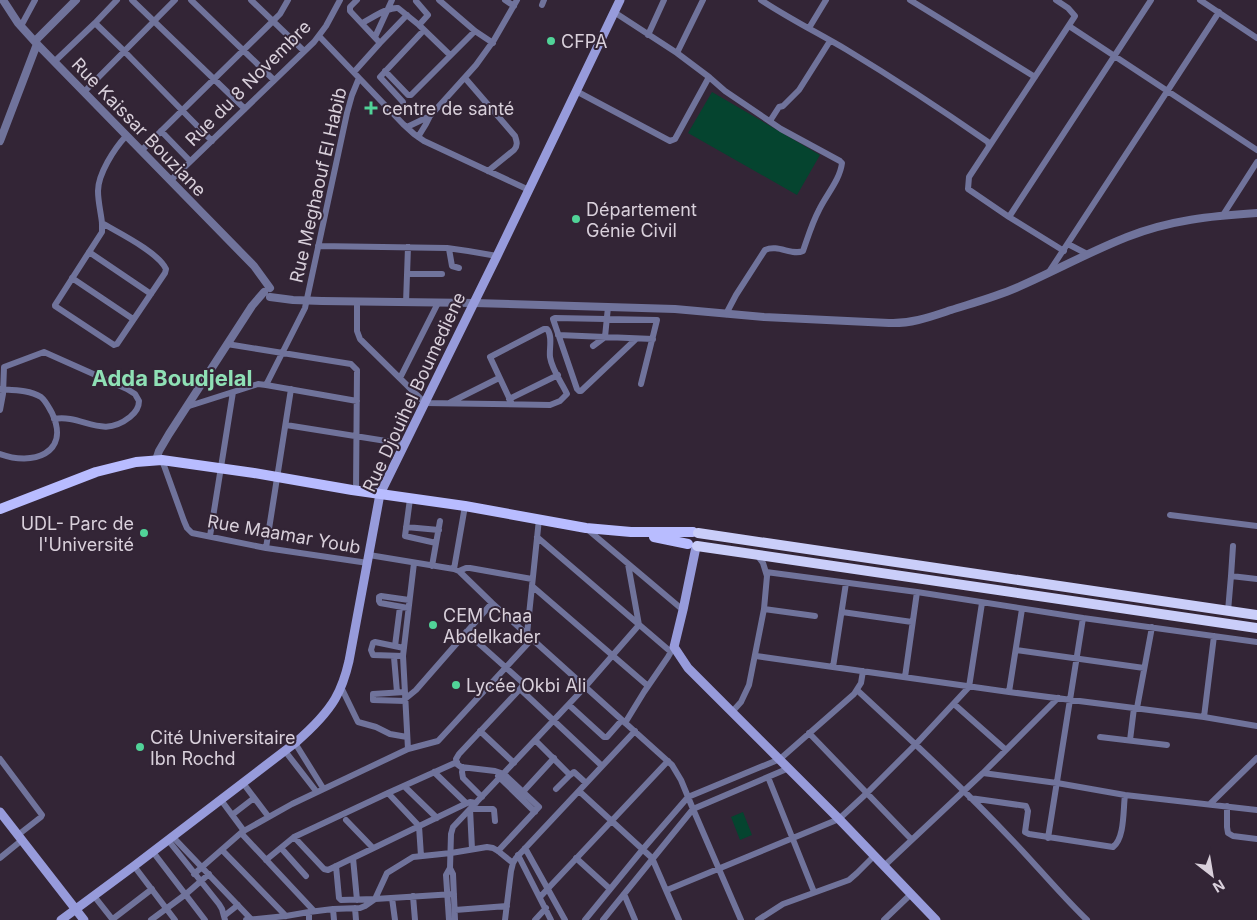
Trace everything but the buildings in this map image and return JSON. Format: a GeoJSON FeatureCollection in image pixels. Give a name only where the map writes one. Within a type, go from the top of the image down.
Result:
{"type":"FeatureCollection","features":[{"type":"Feature","properties":{"kind":"highway"},"geometry":{"type":"LineString","coordinates":[[695,533],[1257,615]]}},
{"type":"Feature","properties":{"kind":"highway"},"geometry":{"type":"LineString","coordinates":[[693,546],[1257,628]]}},
{"type":"Feature","properties":{"kind":"main road","name":"Rue Djouihel Boumediene"},"geometry":{"type":"LineString","coordinates":[[61,920],[295,743],[326,712],[336,698],[349,661],[380,494],[620,0]]}},
{"type":"Feature","properties":{"kind":"main road"},"geometry":{"type":"LineString","coordinates":[[0,509],[96,472],[136,462],[159,460],[465,506],[586,528],[631,532],[695,533],[701,536],[702,541],[693,546],[631,532]]}},
{"type":"Feature","properties":{"kind":"main road"},"geometry":{"type":"LineString","coordinates":[[693,546],[693,567],[672,649],[688,668],[789,768],[936,920]]}},
{"type":"Feature","properties":{"kind":"main road"},"geometry":{"type":"LineString","coordinates":[[0,812],[84,920]]}},
{"type":"Feature","properties":{"kind":"street","name":"Rue Kaissar Bouziane"},"geometry":{"type":"LineString","coordinates":[[3,0],[21,26],[36,43],[258,271],[268,293]]}},
{"type":"Feature","properties":{"kind":"street"},"geometry":{"type":"LineString","coordinates":[[21,26],[35,0]]}},
{"type":"Feature","properties":{"kind":"street"},"geometry":{"type":"LineString","coordinates":[[0,141],[36,43],[76,0]]}},
{"type":"Feature","properties":{"kind":"street"},"geometry":{"type":"LineString","coordinates":[[54,62],[118,0]]}},
{"type":"Feature","properties":{"kind":"street"},"geometry":{"type":"LineString","coordinates":[[132,0],[245,108]]}},
{"type":"Feature","properties":{"kind":"street"},"geometry":{"type":"LineString","coordinates":[[84,92],[175,0]]}},
{"type":"Feature","properties":{"kind":"street"},"geometry":{"type":"LineString","coordinates":[[191,0],[274,80]]}},
{"type":"Feature","properties":{"kind":"street"},"geometry":{"type":"LineString","coordinates":[[251,0],[304,51]]}},
{"type":"Feature","properties":{"kind":"street"},"geometry":{"type":"LineString","coordinates":[[141,151],[280,14],[288,0]]}},
{"type":"Feature","properties":{"kind":"street","name":"Rue du 8 Novembre"},"geometry":{"type":"LineString","coordinates":[[170,181],[319,36],[340,0]]}},
{"type":"Feature","properties":{"kind":"street"},"geometry":{"type":"LineString","coordinates":[[357,0],[349,9],[377,40]]}},
{"type":"Feature","properties":{"kind":"street"},"geometry":{"type":"LineString","coordinates":[[377,40],[392,0]]}},
{"type":"Feature","properties":{"kind":"street"},"geometry":{"type":"LineString","coordinates":[[394,114],[404,102],[380,76],[422,28],[428,14],[416,0]]}},
{"type":"Feature","properties":{"kind":"street"},"geometry":{"type":"LineString","coordinates":[[439,0],[475,31],[493,42]]}},
{"type":"Feature","properties":{"kind":"street"},"geometry":{"type":"LineString","coordinates":[[418,137],[430,116],[465,78],[493,42],[516,3],[505,0]]}},
{"type":"Feature","properties":{"kind":"street"},"geometry":{"type":"LineString","coordinates":[[648,35],[664,0]]}},
{"type":"Feature","properties":{"kind":"street"},"geometry":{"type":"LineString","coordinates":[[677,53],[703,0]]}},
{"type":"Feature","properties":{"kind":"street"},"geometry":{"type":"LineString","coordinates":[[761,0],[882,72],[988,142],[989,146]]}},
{"type":"Feature","properties":{"kind":"street"},"geometry":{"type":"LineString","coordinates":[[808,28],[826,0]]}},
{"type":"Feature","properties":{"kind":"street"},"geometry":{"type":"LineString","coordinates":[[910,0],[1035,77]]}},
{"type":"Feature","properties":{"kind":"street"},"geometry":{"type":"LineString","coordinates":[[1056,0],[1076,16],[969,176],[968,189],[1064,251]]}},
{"type":"Feature","properties":{"kind":"street"},"geometry":{"type":"LineString","coordinates":[[1009,217],[1151,0]]}},
{"type":"Feature","properties":{"kind":"street"},"geometry":{"type":"LineString","coordinates":[[1200,0],[1257,38]]}},
{"type":"Feature","properties":{"kind":"street"},"geometry":{"type":"LineString","coordinates":[[362,23],[388,9],[398,8],[422,28],[450,56]]}},
{"type":"Feature","properties":{"kind":"street"},"geometry":{"type":"LineString","coordinates":[[614,12],[677,53],[724,91],[781,129],[840,162],[842,166],[838,178],[819,208],[811,225],[804,251],[798,253],[777,248],[765,250],[726,314]]}},
{"type":"Feature","properties":{"kind":"street"},"geometry":{"type":"LineString","coordinates":[[1049,272],[1219,12]]}},
{"type":"Feature","properties":{"kind":"street"},"geometry":{"type":"LineString","coordinates":[[354,72],[377,40],[407,15]]}},
{"type":"Feature","properties":{"kind":"street"},"geometry":{"type":"LineString","coordinates":[[95,23],[212,141]]}},
{"type":"Feature","properties":{"kind":"street"},"geometry":{"type":"LineString","coordinates":[[1069,26],[1257,150]]}},
{"type":"Feature","properties":{"kind":"street"},"geometry":{"type":"LineString","coordinates":[[384,71],[409,95],[475,31]]}},
{"type":"Feature","properties":{"kind":"street"},"geometry":{"type":"LineString","coordinates":[[319,36],[418,137],[529,190]]}},
{"type":"Feature","properties":{"kind":"street"},"geometry":{"type":"LineString","coordinates":[[770,121],[779,107],[783,106],[799,90],[830,40]]}},
{"type":"Feature","properties":{"kind":"street"},"geometry":{"type":"LineString","coordinates":[[576,92],[670,141],[675,139],[709,77]]}},
{"type":"Feature","properties":{"kind":"street","name":"Rue Meghaouf El Habib"},"geometry":{"type":"LineString","coordinates":[[266,385],[304,311],[346,113],[359,78]]}},
{"type":"Feature","properties":{"kind":"street"},"geometry":{"type":"LineString","coordinates":[[465,78],[515,136],[517,142],[514,150],[488,171]]}},
{"type":"Feature","properties":{"kind":"street"},"geometry":{"type":"LineString","coordinates":[[407,127],[430,116]]}},
{"type":"Feature","properties":{"kind":"street"},"geometry":{"type":"LineString","coordinates":[[161,131],[190,161]]}},
{"type":"Feature","properties":{"kind":"street"},"geometry":{"type":"LineString","coordinates":[[102,223],[148,251],[166,270],[117,344],[113,345],[55,306],[55,303],[102,232],[98,192],[99,182],[102,172],[126,136]]}},
{"type":"Feature","properties":{"kind":"street"},"geometry":{"type":"LineString","coordinates":[[1223,215],[1257,162]]}},
{"type":"Feature","properties":{"kind":"street"},"geometry":{"type":"LineString","coordinates":[[159,460],[159,451],[227,344],[252,306],[268,293],[287,299],[307,300],[675,309],[810,320],[897,323],[909,322],[987,299],[1129,236],[1161,226],[1223,215],[1257,213]]}},
{"type":"Feature","properties":{"kind":"street"},"geometry":{"type":"LineString","coordinates":[[1068,244],[1087,254]]}},
{"type":"Feature","properties":{"kind":"street"},"geometry":{"type":"LineString","coordinates":[[318,246],[449,249],[497,256]]}},
{"type":"Feature","properties":{"kind":"street"},"geometry":{"type":"LineString","coordinates":[[406,303],[408,247]]}},
{"type":"Feature","properties":{"kind":"street"},"geometry":{"type":"LineString","coordinates":[[449,249],[452,266],[459,268]]}},
{"type":"Feature","properties":{"kind":"street"},"geometry":{"type":"LineString","coordinates":[[89,252],[151,294]]}},
{"type":"Feature","properties":{"kind":"street"},"geometry":{"type":"LineString","coordinates":[[407,274],[442,274]]}},
{"type":"Feature","properties":{"kind":"street"},"geometry":{"type":"LineString","coordinates":[[72,278],[133,319]]}},
{"type":"Feature","properties":{"kind":"street"},"geometry":{"type":"LineString","coordinates":[[358,301],[358,335],[425,403],[510,401],[550,405],[560,401],[567,394],[550,360],[550,332],[547,329],[490,356],[510,401]]}},
{"type":"Feature","properties":{"kind":"street"},"geometry":{"type":"LineString","coordinates":[[400,378],[438,303]]}},
{"type":"Feature","properties":{"kind":"street"},"geometry":{"type":"LineString","coordinates":[[605,337],[608,307]]}},
{"type":"Feature","properties":{"kind":"street"},"geometry":{"type":"LineString","coordinates":[[636,339],[580,391],[577,389],[553,321],[554,318],[657,319],[641,384]]}},
{"type":"Feature","properties":{"kind":"street"},"geometry":{"type":"LineString","coordinates":[[558,335],[653,340]]}},
{"type":"Feature","properties":{"kind":"street"},"geometry":{"type":"LineString","coordinates":[[593,346],[605,337]]}},
{"type":"Feature","properties":{"kind":"street"},"geometry":{"type":"LineString","coordinates":[[227,344],[351,364],[357,370],[356,491]]}},
{"type":"Feature","properties":{"kind":"street"},"geometry":{"type":"LineString","coordinates":[[0,410],[4,367],[44,352],[127,389],[135,394],[139,401],[137,409],[129,418],[107,427],[94,426],[73,419],[54,419]]}},
{"type":"Feature","properties":{"kind":"street"},"geometry":{"type":"LineString","coordinates":[[510,401],[558,375]]}},
{"type":"Feature","properties":{"kind":"street"},"geometry":{"type":"LineString","coordinates":[[450,403],[499,378]]}},
{"type":"Feature","properties":{"kind":"street"},"geometry":{"type":"LineString","coordinates":[[186,408],[260,383],[357,402]]}},
{"type":"Feature","properties":{"kind":"street"},"geometry":{"type":"LineString","coordinates":[[0,454],[16,459],[36,457],[53,447],[57,426],[49,407],[40,396],[1,389]]}},
{"type":"Feature","properties":{"kind":"street"},"geometry":{"type":"LineString","coordinates":[[266,548],[291,389]]}},
{"type":"Feature","properties":{"kind":"street"},"geometry":{"type":"LineString","coordinates":[[210,536],[233,392]]}},
{"type":"Feature","properties":{"kind":"street"},"geometry":{"type":"LineString","coordinates":[[286,425],[405,444]]}},
{"type":"Feature","properties":{"kind":"street","name":"Rue Maamar Youb"},"geometry":{"type":"LineString","coordinates":[[159,460],[186,528],[195,534],[266,548],[414,563],[457,570],[470,568],[532,582]]}},
{"type":"Feature","properties":{"kind":"street"},"geometry":{"type":"LineString","coordinates":[[410,498],[406,537],[436,542]]}},
{"type":"Feature","properties":{"kind":"street"},"geometry":{"type":"LineString","coordinates":[[465,506],[457,570],[492,604],[674,767],[741,920]]}},
{"type":"Feature","properties":{"kind":"street"},"geometry":{"type":"LineString","coordinates":[[1170,515],[1257,526]]}},
{"type":"Feature","properties":{"kind":"street"},"geometry":{"type":"LineString","coordinates":[[194,874],[243,832],[268,816],[408,749],[435,742],[442,738],[506,668],[529,637],[538,519]]}},
{"type":"Feature","properties":{"kind":"street"},"geometry":{"type":"LineString","coordinates":[[432,566],[440,521]]}},
{"type":"Feature","properties":{"kind":"street"},"geometry":{"type":"LineString","coordinates":[[406,526],[438,530]]}},
{"type":"Feature","properties":{"kind":"street"},"geometry":{"type":"LineString","coordinates":[[586,528],[683,610]]}},
{"type":"Feature","properties":{"kind":"street"},"geometry":{"type":"LineString","coordinates":[[537,537],[639,625],[672,649],[624,721],[607,737],[604,737],[569,705]]}},
{"type":"Feature","properties":{"kind":"street"},"geometry":{"type":"LineString","coordinates":[[1228,611],[1233,546]]}},
{"type":"Feature","properties":{"kind":"street"},"geometry":{"type":"LineString","coordinates":[[732,712],[741,702],[747,691],[756,656],[764,609],[766,572],[758,555]]}},
{"type":"Feature","properties":{"kind":"street"},"geometry":{"type":"LineString","coordinates":[[408,749],[403,656],[414,563]]}},
{"type":"Feature","properties":{"kind":"street"},"geometry":{"type":"LineString","coordinates":[[294,837],[325,870],[328,870],[437,818],[476,803],[586,687],[639,625],[628,564]]}},
{"type":"Feature","properties":{"kind":"street"},"geometry":{"type":"LineString","coordinates":[[766,572],[917,592],[1083,618],[1257,642]]}},
{"type":"Feature","properties":{"kind":"street"},"geometry":{"type":"LineString","coordinates":[[1231,576],[1257,579]]}},
{"type":"Feature","properties":{"kind":"street"},"geometry":{"type":"LineString","coordinates":[[532,582],[648,686]]}},
{"type":"Feature","properties":{"kind":"street"},"geometry":{"type":"LineString","coordinates":[[833,667],[846,583]]}},
{"type":"Feature","properties":{"kind":"street"},"geometry":{"type":"LineString","coordinates":[[905,677],[917,592]]}},
{"type":"Feature","properties":{"kind":"street"},"geometry":{"type":"LineString","coordinates":[[408,608],[380,603],[379,597],[409,600]]}},
{"type":"Feature","properties":{"kind":"street"},"geometry":{"type":"LineString","coordinates":[[667,890],[839,819],[916,744],[969,687],[982,603]]}},
{"type":"Feature","properties":{"kind":"street"},"geometry":{"type":"LineString","coordinates":[[405,697],[397,692],[373,694],[372,700],[405,697],[416,690],[492,604]]}},
{"type":"Feature","properties":{"kind":"street"},"geometry":{"type":"LineString","coordinates":[[395,646],[400,607]]}},
{"type":"Feature","properties":{"kind":"street"},"geometry":{"type":"LineString","coordinates":[[764,609],[815,616]]}},
{"type":"Feature","properties":{"kind":"street"},"geometry":{"type":"LineString","coordinates":[[1009,692],[1022,609]]}},
{"type":"Feature","properties":{"kind":"street"},"geometry":{"type":"LineString","coordinates":[[842,612],[912,622]]}},
{"type":"Feature","properties":{"kind":"street"},"geometry":{"type":"LineString","coordinates":[[1048,838],[1083,618]]}},
{"type":"Feature","properties":{"kind":"street"},"geometry":{"type":"LineString","coordinates":[[1130,740],[1152,628]]}},
{"type":"Feature","properties":{"kind":"street"},"geometry":{"type":"LineString","coordinates":[[466,632],[523,683],[523,686],[456,759],[460,766],[463,767],[495,771],[537,810],[498,851]]}},
{"type":"Feature","properties":{"kind":"street"},"geometry":{"type":"LineString","coordinates":[[1204,717],[1214,636]]}},
{"type":"Feature","properties":{"kind":"street"},"geometry":{"type":"LineString","coordinates":[[403,656],[373,655],[371,650],[374,643],[404,648]]}},
{"type":"Feature","properties":{"kind":"street"},"geometry":{"type":"LineString","coordinates":[[1016,650],[1144,668]]}},
{"type":"Feature","properties":{"kind":"street"},"geometry":{"type":"LineString","coordinates":[[756,656],[969,687],[1204,717],[1257,726]]}},
{"type":"Feature","properties":{"kind":"street"},"geometry":{"type":"LineString","coordinates":[[394,657],[397,692]]}},
{"type":"Feature","properties":{"kind":"street"},"geometry":{"type":"LineString","coordinates":[[584,920],[688,798],[780,759],[857,690],[863,671]]}},
{"type":"Feature","properties":{"kind":"street"},"geometry":{"type":"LineString","coordinates":[[341,687],[358,722],[376,727],[390,734],[407,737]]}},
{"type":"Feature","properties":{"kind":"street"},"geometry":{"type":"LineString","coordinates":[[520,688],[602,766]]}},
{"type":"Feature","properties":{"kind":"street"},"geometry":{"type":"LineString","coordinates":[[857,690],[916,744],[1014,842],[1087,920]]}},
{"type":"Feature","properties":{"kind":"street"},"geometry":{"type":"LineString","coordinates":[[884,866],[983,773],[1058,698]]}},
{"type":"Feature","properties":{"kind":"street"},"geometry":{"type":"LineString","coordinates":[[954,704],[1006,750]]}},
{"type":"Feature","properties":{"kind":"street"},"geometry":{"type":"LineString","coordinates":[[480,731],[514,763]]}},
{"type":"Feature","properties":{"kind":"street"},"geometry":{"type":"LineString","coordinates":[[505,920],[511,871],[518,855],[635,731]]}},
{"type":"Feature","properties":{"kind":"street"},"geometry":{"type":"LineString","coordinates":[[810,734],[912,839]]}},
{"type":"Feature","properties":{"kind":"street"},"geometry":{"type":"LineString","coordinates":[[1100,737],[1168,745]]}},
{"type":"Feature","properties":{"kind":"street"},"geometry":{"type":"LineString","coordinates":[[535,740],[570,775]]}},
{"type":"Feature","properties":{"kind":"street"},"geometry":{"type":"LineString","coordinates":[[295,743],[319,790]]}},
{"type":"Feature","properties":{"kind":"street"},"geometry":{"type":"LineString","coordinates":[[285,751],[319,790]]}},
{"type":"Feature","properties":{"kind":"street"},"geometry":{"type":"LineString","coordinates":[[520,794],[554,758]]}},
{"type":"Feature","properties":{"kind":"street"},"geometry":{"type":"LineString","coordinates":[[1210,804],[1257,758]]}},
{"type":"Feature","properties":{"kind":"street"},"geometry":{"type":"LineString","coordinates":[[0,759],[42,814],[0,858]]}},
{"type":"Feature","properties":{"kind":"street"},"geometry":{"type":"LineString","coordinates":[[540,897],[668,761]]}},
{"type":"Feature","properties":{"kind":"street"},"geometry":{"type":"LineString","coordinates":[[266,860],[294,837],[457,762]]}},
{"type":"Feature","properties":{"kind":"street"},"geometry":{"type":"LineString","coordinates":[[463,767],[463,778],[482,797]]}},
{"type":"Feature","properties":{"kind":"street"},"geometry":{"type":"LineString","coordinates":[[604,920],[693,809],[789,768]]}},
{"type":"Feature","properties":{"kind":"street"},"geometry":{"type":"LineString","coordinates":[[434,772],[468,806],[493,809],[495,821]]}},
{"type":"Feature","properties":{"kind":"street"},"geometry":{"type":"LineString","coordinates":[[556,789],[574,772],[586,783]]}},
{"type":"Feature","properties":{"kind":"street"},"geometry":{"type":"LineString","coordinates":[[983,773],[1057,783],[1124,795],[1257,810]]}},
{"type":"Feature","properties":{"kind":"street"},"geometry":{"type":"LineString","coordinates":[[768,777],[814,892]]}},
{"type":"Feature","properties":{"kind":"street"},"geometry":{"type":"LineString","coordinates":[[243,783],[268,816]]}},
{"type":"Feature","properties":{"kind":"street"},"geometry":{"type":"LineString","coordinates":[[404,786],[437,818]]}},
{"type":"Feature","properties":{"kind":"street"},"geometry":{"type":"LineString","coordinates":[[579,791],[652,858],[680,920]]}},
{"type":"Feature","properties":{"kind":"street"},"geometry":{"type":"LineString","coordinates":[[388,793],[420,826],[421,856]]}},
{"type":"Feature","properties":{"kind":"street"},"geometry":{"type":"LineString","coordinates":[[970,798],[1026,806],[1028,811],[1026,833],[1113,847],[1119,841],[1122,832],[1124,795]]}},
{"type":"Feature","properties":{"kind":"street"},"geometry":{"type":"LineString","coordinates":[[232,815],[254,798]]}},
{"type":"Feature","properties":{"kind":"street"},"geometry":{"type":"LineString","coordinates":[[221,800],[243,832],[311,911]]}},
{"type":"Feature","properties":{"kind":"street"},"geometry":{"type":"LineString","coordinates":[[468,806],[472,849]]}},
{"type":"Feature","properties":{"kind":"street"},"geometry":{"type":"LineString","coordinates":[[449,920],[453,874],[450,868],[451,834],[453,827],[468,806]]}},
{"type":"Feature","properties":{"kind":"street"},"geometry":{"type":"LineString","coordinates":[[1228,806],[1228,833],[1233,836],[1257,839]]}},
{"type":"Feature","properties":{"kind":"street"},"geometry":{"type":"LineString","coordinates":[[346,820],[373,848]]}},
{"type":"Feature","properties":{"kind":"street"},"geometry":{"type":"LineString","coordinates":[[170,838],[202,867],[252,919],[365,906],[375,899],[386,873],[410,858],[487,847],[494,848],[513,863]]}},
{"type":"Feature","properties":{"kind":"street"},"geometry":{"type":"LineString","coordinates":[[170,838],[194,874],[219,904],[225,918],[238,905]]}},
{"type":"Feature","properties":{"kind":"street"},"geometry":{"type":"LineString","coordinates":[[280,848],[306,876]]}},
{"type":"Feature","properties":{"kind":"street"},"geometry":{"type":"LineString","coordinates":[[525,848],[565,920]]}},
{"type":"Feature","properties":{"kind":"street"},"geometry":{"type":"LineString","coordinates":[[222,850],[286,916]]}},
{"type":"Feature","properties":{"kind":"street"},"geometry":{"type":"LineString","coordinates":[[153,852],[205,920]]}},
{"type":"Feature","properties":{"kind":"street"},"geometry":{"type":"LineString","coordinates":[[518,855],[551,920]]}},
{"type":"Feature","properties":{"kind":"street"},"geometry":{"type":"LineString","coordinates":[[759,920],[783,904],[852,878],[874,856]]}},
{"type":"Feature","properties":{"kind":"street"},"geometry":{"type":"LineString","coordinates":[[353,858],[357,900]]}},
{"type":"Feature","properties":{"kind":"street"},"geometry":{"type":"LineString","coordinates":[[576,858],[610,890]]}},
{"type":"Feature","properties":{"kind":"street"},"geometry":{"type":"LineString","coordinates":[[134,866],[175,920]]}},
{"type":"Feature","properties":{"kind":"street"},"geometry":{"type":"LineString","coordinates":[[336,866],[341,900],[451,894]]}},
{"type":"Feature","properties":{"kind":"street"},"geometry":{"type":"LineString","coordinates":[[151,920],[209,874]]}},
{"type":"Feature","properties":{"kind":"street"},"geometry":{"type":"LineString","coordinates":[[94,896],[113,920],[152,889]]}},
{"type":"Feature","properties":{"kind":"street"},"geometry":{"type":"LineString","coordinates":[[451,894],[456,920]]}},
{"type":"Feature","properties":{"kind":"street"},"geometry":{"type":"LineString","coordinates":[[624,894],[635,920]]}},
{"type":"Feature","properties":{"kind":"street"},"geometry":{"type":"LineString","coordinates":[[884,920],[911,894]]}},
{"type":"Feature","properties":{"kind":"street"},"geometry":{"type":"LineString","coordinates":[[414,896],[415,920]]}},
{"type":"Feature","properties":{"kind":"street"},"geometry":{"type":"LineString","coordinates":[[392,898],[395,920]]}},
{"type":"Feature","properties":{"kind":"street"},"geometry":{"type":"LineString","coordinates":[[455,910],[507,906]]}},
{"type":"Feature","properties":{"kind":"street"},"geometry":{"type":"LineString","coordinates":[[355,908],[356,920]]}},
{"type":"Feature","properties":{"kind":"street"},"geometry":{"type":"LineString","coordinates":[[535,920],[546,908]]}},
{"type":"Feature","properties":{"kind":"street"},"geometry":{"type":"LineString","coordinates":[[333,909],[334,920]]}},
{"type":"Feature","properties":{"kind":"street"},"geometry":{"type":"LineString","coordinates":[[309,920],[311,911]]}},
{"type":"Feature","properties":{"kind":"green space"},"geometry":{"type":"Polygon","coordinates":[[[712,92],[820,155],[797,195],[688,133],[712,92]]]}},
{"type":"Feature","properties":{"kind":"green space"},"geometry":{"type":"Polygon","coordinates":[[[743,812],[752,835],[740,840],[731,817],[743,812]]]}},
{"type":"Feature","properties":{"kind":"place","name":"CFPA"},"geometry":{"type":"Point","coordinates":[551,41]}},
{"type":"Feature","properties":{"kind":"place","name":"centre de santé"},"geometry":{"type":"Point","coordinates":[371,108]}},
{"type":"Feature","properties":{"kind":"place","name":"Département Génie Civil"},"geometry":{"type":"Point","coordinates":[576,219]}},
{"type":"Feature","properties":{"kind":"place","name":"UDL- Parc de l'Université"},"geometry":{"type":"Point","coordinates":[144,533]}},
{"type":"Feature","properties":{"kind":"place","name":"CEM Chaa Abdelkader"},"geometry":{"type":"Point","coordinates":[433,625]}},
{"type":"Feature","properties":{"kind":"place","name":"Lycée Okbi Ali"},"geometry":{"type":"Point","coordinates":[456,685]}},
{"type":"Feature","properties":{"kind":"place","name":"Cité Universitaire Ibn Rochd"},"geometry":{"type":"Point","coordinates":[140,747]}},
{"type":"Feature","properties":{"kind":"district","name":"Adda Boudjelal"},"geometry":{"type":"Point","coordinates":[172,378]}}]}
